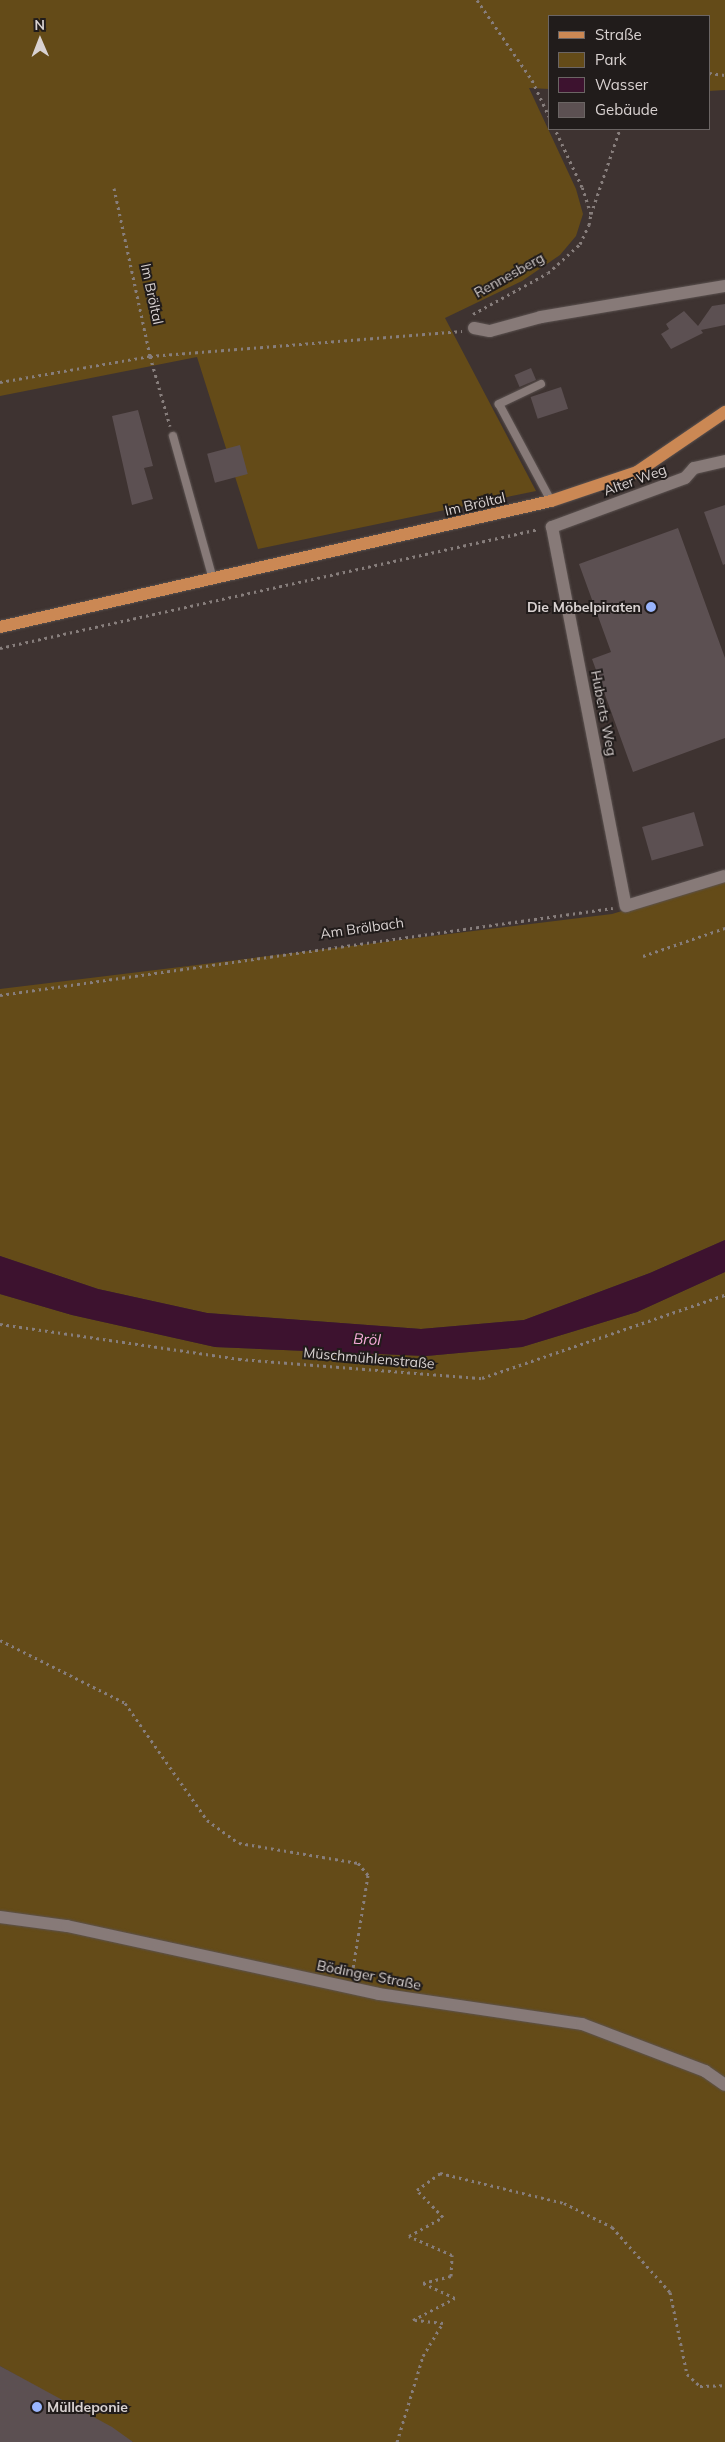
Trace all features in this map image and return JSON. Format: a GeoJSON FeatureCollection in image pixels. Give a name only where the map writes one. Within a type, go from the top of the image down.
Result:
{"type":"FeatureCollection","features":[{"type":"Feature","properties":{"kind":"main road","name":"Im Bröltal"},"geometry":{"type":"LineString","coordinates":[[0,627],[551,501],[637,472],[725,412]]}},
{"type":"Feature","properties":{"kind":"street"},"geometry":{"type":"LineString","coordinates":[[474,328],[490,331],[541,317],[725,286]]}},
{"type":"Feature","properties":{"kind":"street","name":"Alter Weg"},"geometry":{"type":"LineString","coordinates":[[552,527],[685,478],[694,468],[725,461]]}},
{"type":"Feature","properties":{"kind":"street","name":"Huberts Weg"},"geometry":{"type":"LineString","coordinates":[[552,527],[626,906]]}},
{"type":"Feature","properties":{"kind":"street"},"geometry":{"type":"LineString","coordinates":[[626,906],[725,876]]}},
{"type":"Feature","properties":{"kind":"street","name":"Bödinger Straße"},"geometry":{"type":"LineString","coordinates":[[0,1917],[67,1926],[350,1987],[582,2024],[705,2072],[725,2085]]}},
{"type":"Feature","properties":{"kind":"lane"},"geometry":{"type":"LineString","coordinates":[[541,384],[500,404],[551,501]]}},
{"type":"Feature","properties":{"kind":"lane"},"geometry":{"type":"LineString","coordinates":[[173,436],[213,579]]}},
{"type":"Feature","properties":{"kind":"path"},"geometry":{"type":"LineString","coordinates":[[477,0],[532,80],[548,114]]}},
{"type":"Feature","properties":{"kind":"path"},"geometry":{"type":"LineString","coordinates":[[710,74],[725,75]]}},
{"type":"Feature","properties":{"kind":"path"},"geometry":{"type":"LineString","coordinates":[[554,130],[591,214]]}},
{"type":"Feature","properties":{"kind":"path"},"geometry":{"type":"LineString","coordinates":[[591,214],[620,130]]}},
{"type":"Feature","properties":{"kind":"path","name":"Im Bröltal"},"geometry":{"type":"LineString","coordinates":[[114,188],[150,356],[173,436]]}},
{"type":"Feature","properties":{"kind":"path","name":"Rennesberg"},"geometry":{"type":"LineString","coordinates":[[474,328],[472,316],[476,310],[548,273],[580,244],[591,214]]}},
{"type":"Feature","properties":{"kind":"path"},"geometry":{"type":"LineString","coordinates":[[0,382],[150,356],[457,332]]}},
{"type":"Feature","properties":{"kind":"path"},"geometry":{"type":"LineString","coordinates":[[0,648],[552,527]]}},
{"type":"Feature","properties":{"kind":"path","name":"Am Brölbach"},"geometry":{"type":"LineString","coordinates":[[0,995],[626,906]]}},
{"type":"Feature","properties":{"kind":"path"},"geometry":{"type":"LineString","coordinates":[[644,956],[725,928]]}},
{"type":"Feature","properties":{"kind":"path","name":"Müschmühlenstraße"},"geometry":{"type":"LineString","coordinates":[[0,1324],[239,1359],[482,1378],[725,1295]]}},
{"type":"Feature","properties":{"kind":"path"},"geometry":{"type":"LineString","coordinates":[[0,1640],[125,1703],[207,1820],[240,1843],[358,1863],[368,1876],[350,1987]]}},
{"type":"Feature","properties":{"kind":"path"},"geometry":{"type":"LineString","coordinates":[[397,2442],[423,2356],[443,2323],[413,2320],[430,2308],[455,2298],[423,2283],[450,2276],[452,2255],[409,2236],[443,2217],[417,2190],[440,2173],[525,2191],[564,2204],[612,2227],[633,2246],[670,2292],[687,2374],[700,2386],[725,2385]]}},
{"type":"Feature","properties":{"kind":"green space"},"geometry":{"type":"Polygon","coordinates":[[[0,0],[725,0],[725,90],[710,91],[710,15],[548,15],[548,89],[529,88],[576,189],[583,214],[576,236],[560,255],[522,281],[445,318],[536,491],[258,549],[197,357],[0,396],[0,0]]]}},
{"type":"Feature","properties":{"kind":"green space"},"geometry":{"type":"Polygon","coordinates":[[[725,880],[725,1240],[650,1273],[524,1320],[421,1329],[207,1313],[98,1289],[0,1256],[0,989],[612,914],[725,880]]]}},
{"type":"Feature","properties":{"kind":"green space"},"geometry":{"type":"Polygon","coordinates":[[[725,1272],[725,2442],[133,2442],[0,2366],[0,1294],[72,1315],[215,1347],[426,1356],[522,1347],[637,1312],[725,1272]]]}},
{"type":"Feature","properties":{"kind":"water","name":"Bröl"},"geometry":{"type":"Polygon","coordinates":[[[725,1240],[725,1272],[637,1312],[522,1347],[426,1356],[215,1347],[72,1315],[0,1294],[0,1256],[98,1289],[207,1313],[421,1329],[524,1320],[650,1273],[725,1240]]]}},
{"type":"Feature","properties":{"kind":"building"},"geometry":{"type":"Polygon","coordinates":[[[725,304],[725,325],[701,330],[703,333],[671,349],[661,334],[669,329],[666,324],[684,311],[698,326],[712,306],[725,304]]]}},
{"type":"Feature","properties":{"kind":"building"},"geometry":{"type":"Polygon","coordinates":[[[531,368],[536,380],[520,387],[514,375],[531,368]]]}},
{"type":"Feature","properties":{"kind":"building"},"geometry":{"type":"Polygon","coordinates":[[[561,387],[568,409],[538,419],[531,397],[561,387]]]}},
{"type":"Feature","properties":{"kind":"building"},"geometry":{"type":"Polygon","coordinates":[[[138,410],[153,466],[144,468],[153,499],[132,505],[112,416],[138,410]]]}},
{"type":"Feature","properties":{"kind":"building"},"geometry":{"type":"Polygon","coordinates":[[[240,445],[248,474],[215,483],[207,454],[240,445]]]}},
{"type":"Feature","properties":{"kind":"building"},"geometry":{"type":"Polygon","coordinates":[[[725,505],[725,564],[723,565],[704,512],[725,505]]]}},
{"type":"Feature","properties":{"kind":"building"},"geometry":{"type":"Polygon","coordinates":[[[678,528],[725,658],[725,738],[633,772],[592,659],[611,652],[579,564],[678,528]]]}},
{"type":"Feature","properties":{"kind":"building"},"geometry":{"type":"Polygon","coordinates":[[[694,812],[704,846],[652,861],[642,827],[694,812]]]}},
{"type":"Feature","properties":{"kind":"building","name":"Mülldeponie"},"geometry":{"type":"Polygon","coordinates":[[[0,2366],[112,2427],[133,2442],[0,2442],[0,2366]]]}},
{"type":"Feature","properties":{"kind":"place","name":"Die Möbelpiraten"},"geometry":{"type":"Point","coordinates":[651,607]}},
{"type":"Feature","properties":{"kind":"place","name":"Mülldeponie"},"geometry":{"type":"Point","coordinates":[37,2407]}}]}
